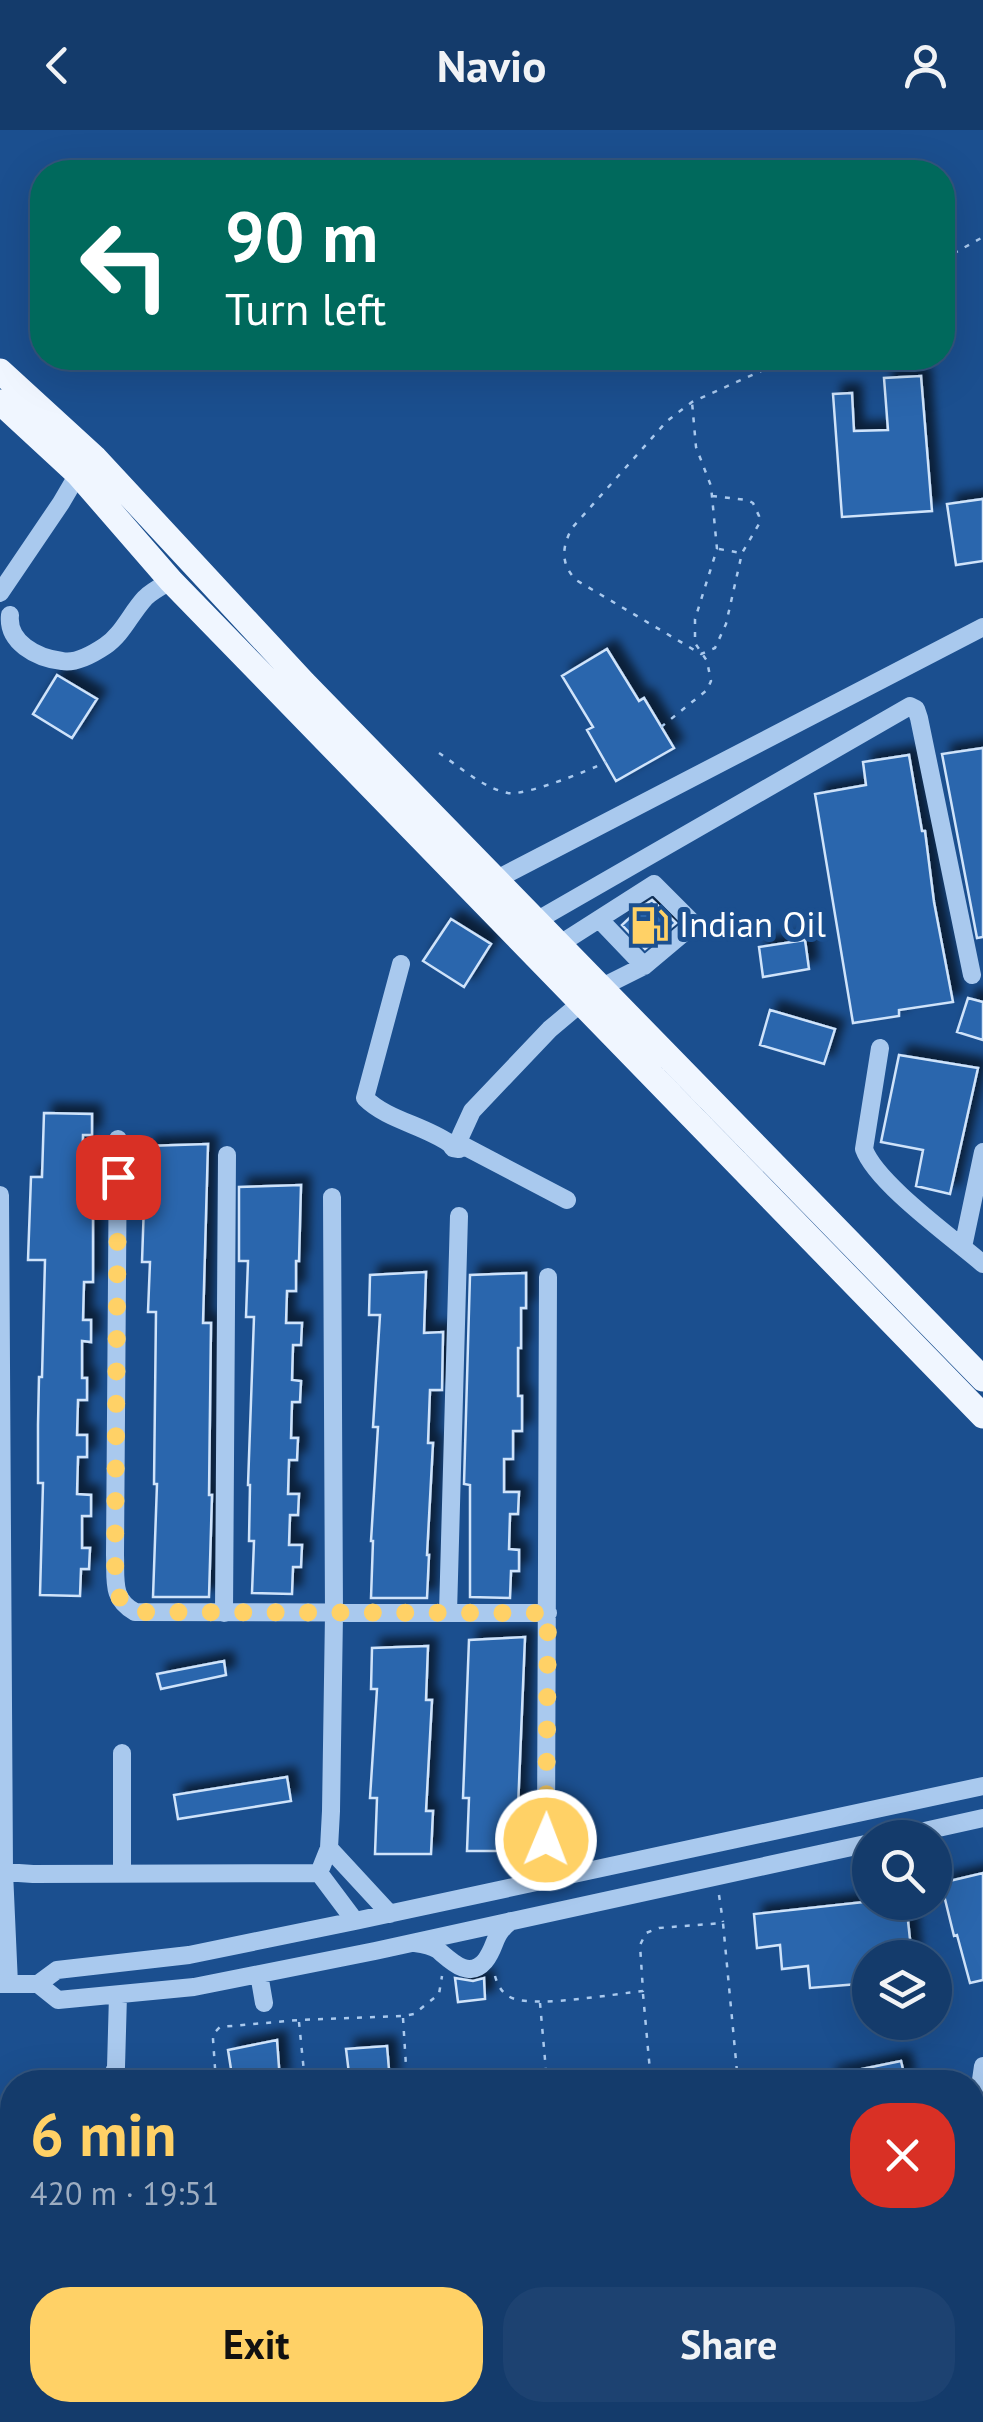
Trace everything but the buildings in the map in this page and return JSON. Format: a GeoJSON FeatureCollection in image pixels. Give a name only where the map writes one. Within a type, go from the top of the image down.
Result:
{"type":"FeatureCollection","features":[{"type":"Feature","properties":{"kind":"main road"},"geometry":{"type":"LineString","coordinates":[[0,371],[96,458],[304,683],[560,944],[590,995],[983,1416]]}},
{"type":"Feature","properties":{"kind":"main road"},"geometry":{"type":"LineString","coordinates":[[0,402],[78,474],[171,581],[983,1378]]}},
{"type":"Feature","properties":{"kind":"street"},"geometry":{"type":"LineString","coordinates":[[0,593],[78,474]]}},
{"type":"Feature","properties":{"kind":"street"},"geometry":{"type":"LineString","coordinates":[[10,615],[8,628],[19,644],[64,662],[88,657],[110,644],[147,595],[171,581]]}},
{"type":"Feature","properties":{"kind":"street"},"geometry":{"type":"LineString","coordinates":[[495,880],[983,627]]}},
{"type":"Feature","properties":{"kind":"street"},"geometry":{"type":"LineString","coordinates":[[536,921],[910,706],[916,709],[972,975]]}},
{"type":"Feature","properties":{"kind":"street"},"geometry":{"type":"LineString","coordinates":[[458,1141],[472,1111],[550,1029],[590,995],[644,966],[694,924],[654,884],[560,944]]}},
{"type":"Feature","properties":{"kind":"street"},"geometry":{"type":"LineString","coordinates":[[600,920],[644,966]]}},
{"type":"Feature","properties":{"kind":"street"},"geometry":{"type":"LineString","coordinates":[[401,964],[365,1098],[375,1108],[458,1141],[567,1200]]}},
{"type":"Feature","properties":{"kind":"street"},"geometry":{"type":"LineString","coordinates":[[880,1048],[864,1149],[868,1162],[983,1264]]}},
{"type":"Feature","properties":{"kind":"street"},"geometry":{"type":"LineString","coordinates":[[118,1139],[115,1536],[117,1593],[122,1605],[135,1612],[548,1613]]}},
{"type":"Feature","properties":{"kind":"street"},"geometry":{"type":"LineString","coordinates":[[963,1247],[983,1152]]}},
{"type":"Feature","properties":{"kind":"street"},"geometry":{"type":"LineString","coordinates":[[224,1613],[226,1155]]}},
{"type":"Feature","properties":{"kind":"street"},"geometry":{"type":"LineString","coordinates":[[0,1195],[4,1984],[38,1984],[57,1970],[190,1955],[355,1922],[983,1786]]}},
{"type":"Feature","properties":{"kind":"street"},"geometry":{"type":"LineString","coordinates":[[319,1873],[328,1848],[334,1614],[332,1196]]}},
{"type":"Feature","properties":{"kind":"street"},"geometry":{"type":"LineString","coordinates":[[448,1614],[459,1216]]}},
{"type":"Feature","properties":{"kind":"street"},"geometry":{"type":"LineString","coordinates":[[546,1840],[548,1277]]}},
{"type":"Feature","properties":{"kind":"street"},"geometry":{"type":"LineString","coordinates":[[122,1753],[122,1874]]}},
{"type":"Feature","properties":{"kind":"street"},"geometry":{"type":"LineString","coordinates":[[952,1825],[983,1818]]}},
{"type":"Feature","properties":{"kind":"street"},"geometry":{"type":"LineString","coordinates":[[38,1984],[58,2000],[194,1987],[852,1846]]}},
{"type":"Feature","properties":{"kind":"street"},"geometry":{"type":"LineString","coordinates":[[328,1848],[390,1914]]}},
{"type":"Feature","properties":{"kind":"street"},"geometry":{"type":"LineString","coordinates":[[4,1872],[319,1873]]}},
{"type":"Feature","properties":{"kind":"street"},"geometry":{"type":"LineString","coordinates":[[319,1873],[355,1922]]}},
{"type":"Feature","properties":{"kind":"street"},"geometry":{"type":"LineString","coordinates":[[414,1942],[435,1948],[446,1960],[469,1972],[487,1958],[500,1930],[511,1921]]}},
{"type":"Feature","properties":{"kind":"street"},"geometry":{"type":"LineString","coordinates":[[259,1974],[264,2003]]}},
{"type":"Feature","properties":{"kind":"street"},"geometry":{"type":"LineString","coordinates":[[115,2070],[118,1995]]}},
{"type":"Feature","properties":{"kind":"path"},"geometry":{"type":"LineString","coordinates":[[955,253],[983,237]]}},
{"type":"Feature","properties":{"kind":"path"},"geometry":{"type":"LineString","coordinates":[[701,654],[576,580],[567,571],[564,542],[666,421],[692,402],[761,370]]}},
{"type":"Feature","properties":{"kind":"path"},"geometry":{"type":"LineString","coordinates":[[661,727],[706,690],[711,681],[695,643],[695,620],[717,549],[711,486],[696,447],[692,402]]}},
{"type":"Feature","properties":{"kind":"path"},"geometry":{"type":"LineString","coordinates":[[701,654],[714,648],[726,624],[742,554],[758,524],[754,503],[712,496]]}},
{"type":"Feature","properties":{"kind":"path"},"geometry":{"type":"LineString","coordinates":[[717,549],[742,554]]}},
{"type":"Feature","properties":{"kind":"path"},"geometry":{"type":"LineString","coordinates":[[440,753],[489,787],[512,794],[584,773],[606,762]]}},
{"type":"Feature","properties":{"kind":"path"},"geometry":{"type":"LineString","coordinates":[[717,1876],[737,2070]]}},
{"type":"Feature","properties":{"kind":"path"},"geometry":{"type":"LineString","coordinates":[[650,2070],[640,1945],[646,1933],[660,1928],[723,1923]]}},
{"type":"Feature","properties":{"kind":"path"},"geometry":{"type":"LineString","coordinates":[[215,2070],[213,2038],[217,2029],[414,2014],[440,1994],[442,1973]]}},
{"type":"Feature","properties":{"kind":"path"},"geometry":{"type":"LineString","coordinates":[[498,1987],[518,2000],[540,2002],[643,1991]]}},
{"type":"Feature","properties":{"kind":"path"},"geometry":{"type":"LineString","coordinates":[[540,2002],[546,2070]]}},
{"type":"Feature","properties":{"kind":"path"},"geometry":{"type":"LineString","coordinates":[[403,2016],[406,2070]]}},
{"type":"Feature","properties":{"kind":"path"},"geometry":{"type":"LineString","coordinates":[[299,2020],[304,2070]]}},
{"type":"Feature","properties":{"kind":"place","name":"Indian Oil"},"geometry":{"type":"Point","coordinates":[649,925]}},
{"type":"Feature","properties":{"kind":"route"},"geometry":{"type":"LineString","coordinates":[[118,1177],[115,1556],[117,1593],[122,1605],[135,1612],[548,1613],[546,1840]]}}]}
